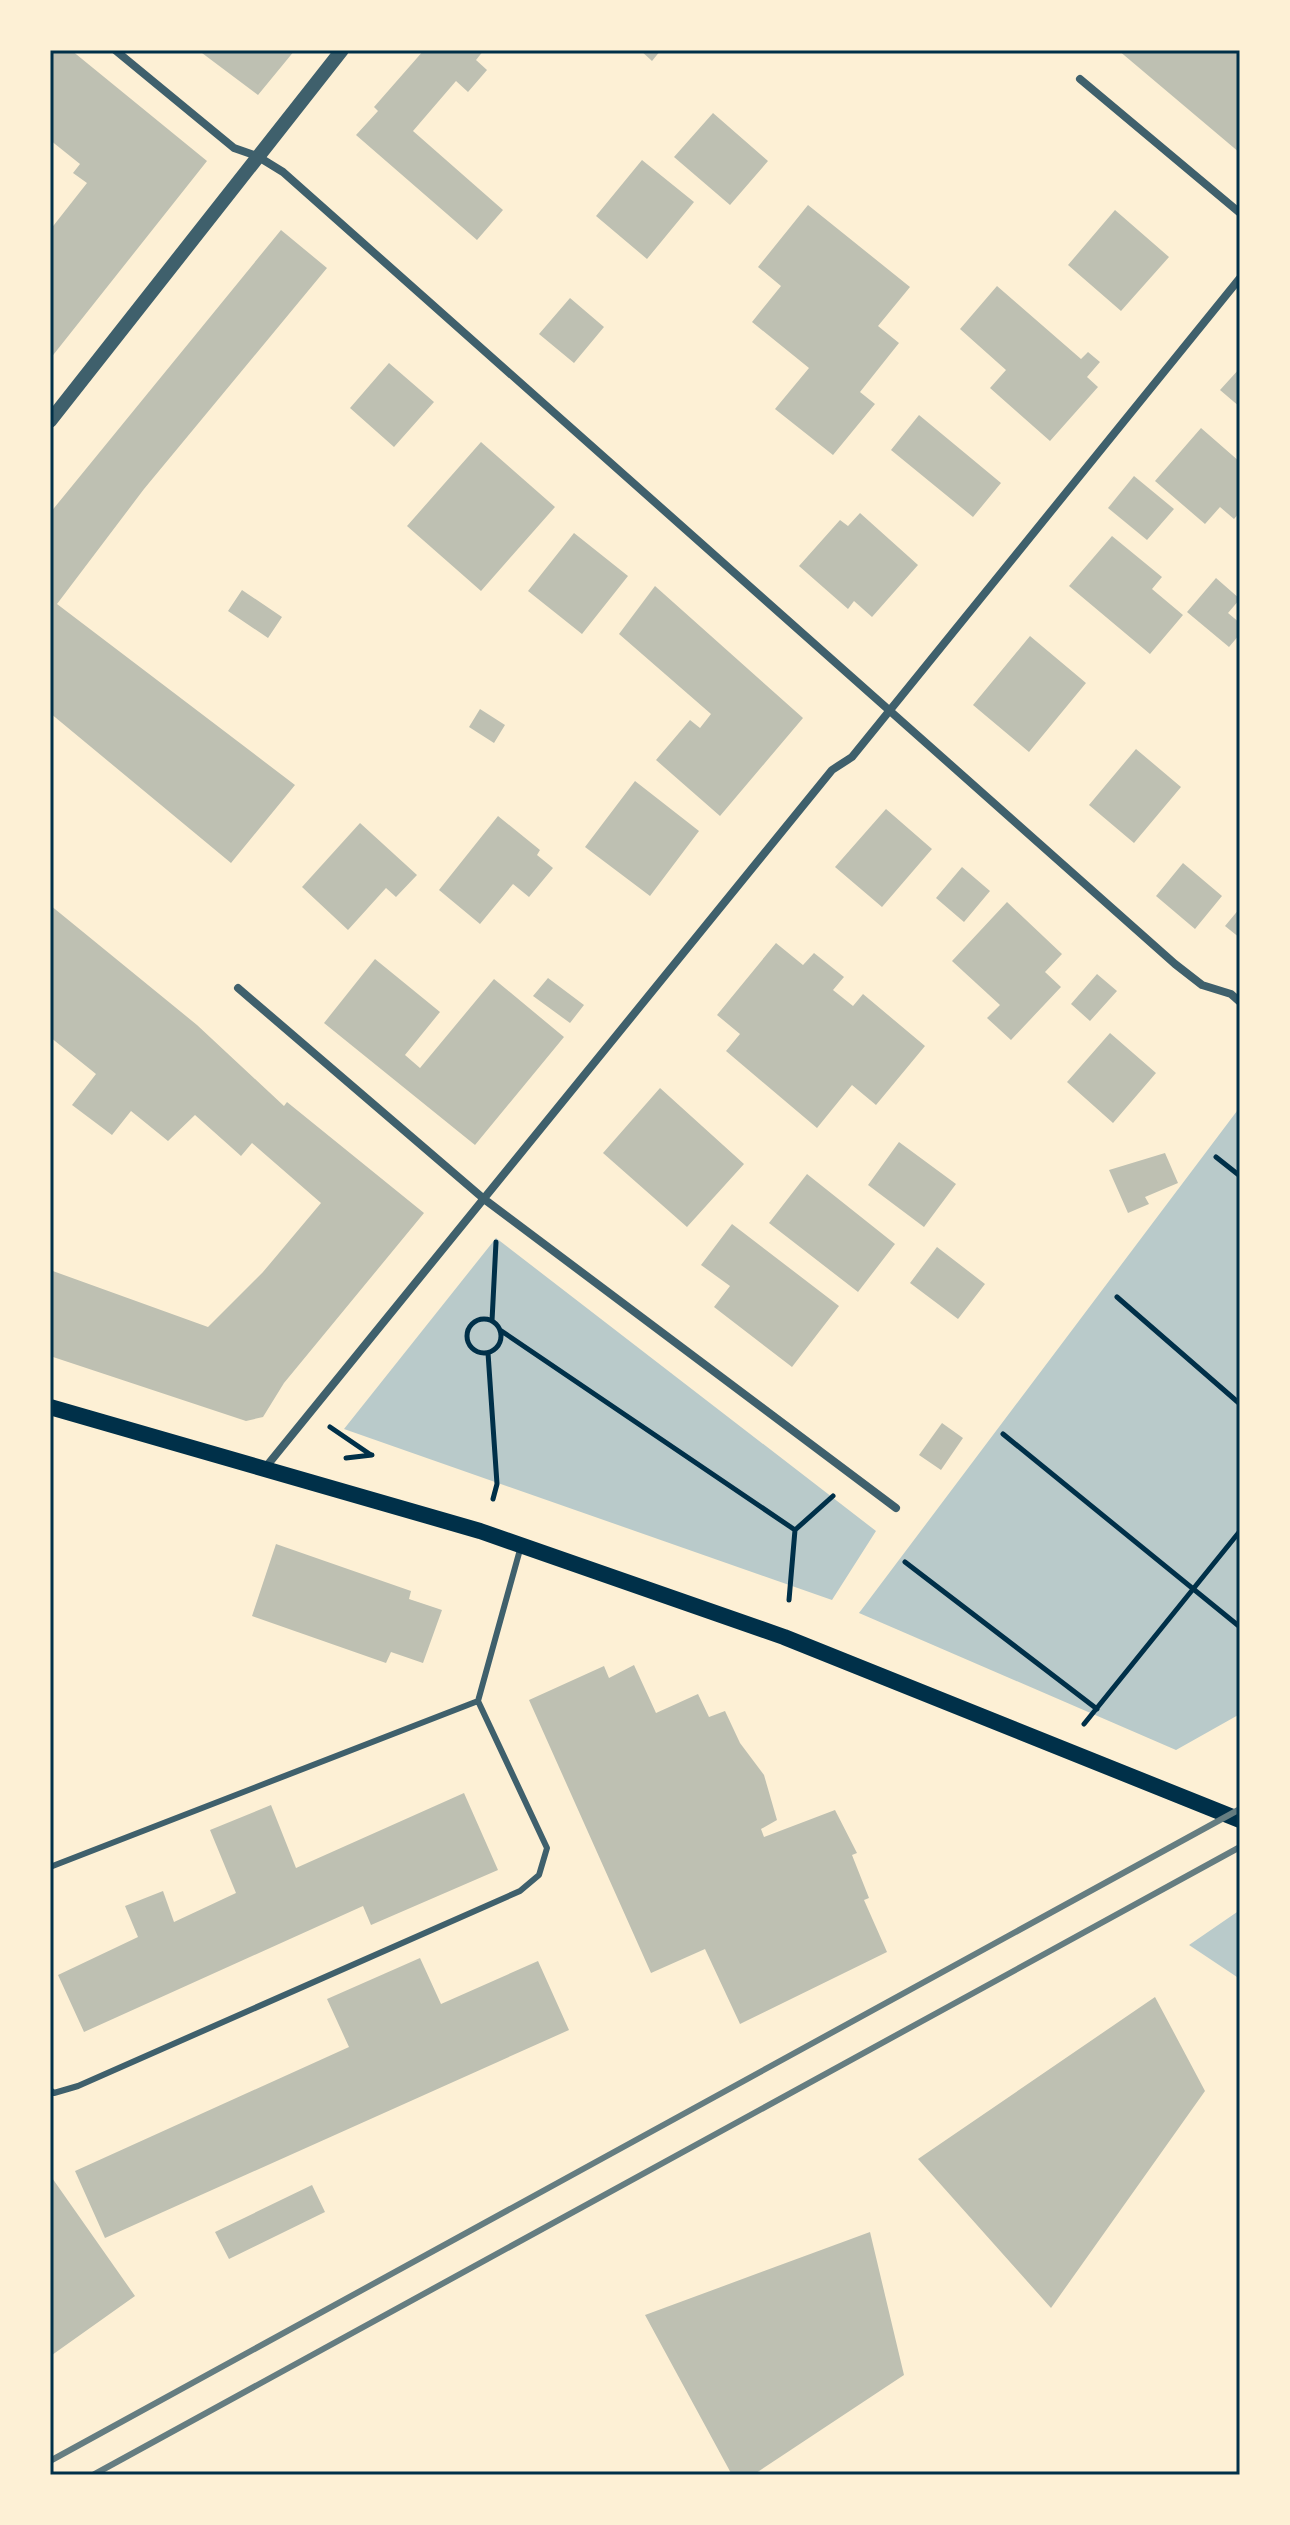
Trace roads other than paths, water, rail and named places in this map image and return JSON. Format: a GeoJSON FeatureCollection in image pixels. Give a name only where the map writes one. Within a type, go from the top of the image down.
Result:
{"type":"FeatureCollection","features":[{"type":"Feature","properties":{"kind":"main road"},"geometry":{"type":"LineString","coordinates":[[50,1407],[521,1546],[784,1637],[1240,1820]]}},
{"type":"Feature","properties":{"kind":"street"},"geometry":{"type":"LineString","coordinates":[[115,50],[234,148],[257,156],[301,187],[1175,964],[1202,985],[1231,994],[1240,1002]]}},
{"type":"Feature","properties":{"kind":"street"},"geometry":{"type":"LineString","coordinates":[[50,421],[342,50]]}},
{"type":"Feature","properties":{"kind":"street"},"geometry":{"type":"LineString","coordinates":[[1080,79],[1240,213]]}},
{"type":"Feature","properties":{"kind":"street"},"geometry":{"type":"LineString","coordinates":[[265,1468],[832,770],[852,757],[1240,278]]}},
{"type":"Feature","properties":{"kind":"street"},"geometry":{"type":"LineString","coordinates":[[238,988],[484,1199],[896,1508]]}},
{"type":"Feature","properties":{"kind":"lane"},"geometry":{"type":"LineString","coordinates":[[50,2090],[54,2093],[78,2086],[406,1942],[520,1891],[539,1875],[547,1848],[478,1701],[521,1546]]}},
{"type":"Feature","properties":{"kind":"lane"},"geometry":{"type":"LineString","coordinates":[[50,1867],[478,1701]]}},
{"type":"Feature","properties":{"kind":"railway"},"geometry":{"type":"LineString","coordinates":[[50,2461],[1240,1809]]}},
{"type":"Feature","properties":{"kind":"railway"},"geometry":{"type":"LineString","coordinates":[[93,2475],[1240,1847]]}}]}
